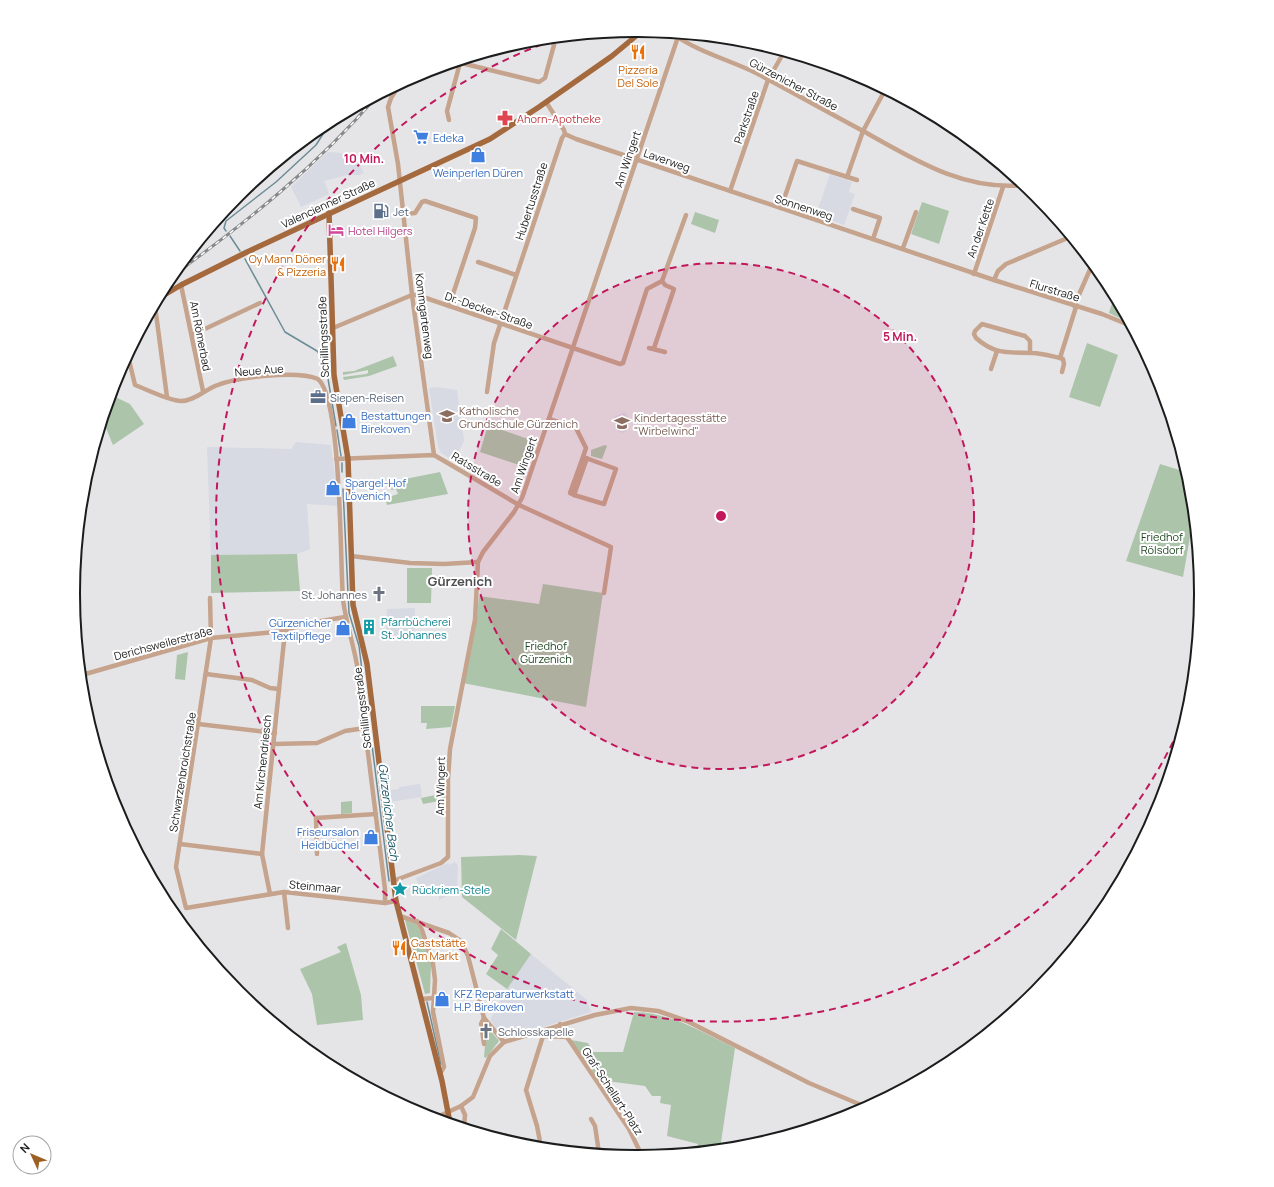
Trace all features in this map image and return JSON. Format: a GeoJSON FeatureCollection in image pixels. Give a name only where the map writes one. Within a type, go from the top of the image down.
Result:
{"type":"FeatureCollection","features":[{"type":"Feature","properties":{"kind":"main road","name":"Valencienner Straße"},"geometry":{"type":"LineString","coordinates":[[169,292],[329,213],[490,139],[622,49],[635,37]]}},
{"type":"Feature","properties":{"kind":"main road","name":"Schillingsstraße"},"geometry":{"type":"LineString","coordinates":[[329,213],[336,391],[348,459],[354,605],[367,664],[396,901],[422,999],[449,1117]]}},
{"type":"Feature","properties":{"kind":"street","name":"Am Wingert"},"geometry":{"type":"LineString","coordinates":[[393,881],[441,863],[448,857],[448,779],[450,751],[475,620],[478,562],[483,552],[519,505],[677,38]]}},
{"type":"Feature","properties":{"kind":"street","name":"Gürzenicher Straße"},"geometry":{"type":"LineString","coordinates":[[682,39],[768,80],[936,170],[970,181],[1003,187],[1016,186]]}},
{"type":"Feature","properties":{"kind":"street"},"geometry":{"type":"LineString","coordinates":[[465,65],[539,82],[544,78],[553,44]]}},
{"type":"Feature","properties":{"kind":"street","name":"Parkstraße"},"geometry":{"type":"LineString","coordinates":[[730,191],[768,80],[782,56]]}},
{"type":"Feature","properties":{"kind":"street"},"geometry":{"type":"LineString","coordinates":[[449,120],[447,112],[457,67]]}},
{"type":"Feature","properties":{"kind":"street","name":"Kommgartenweg"},"geometry":{"type":"LineString","coordinates":[[395,92],[388,103],[400,180],[412,295],[434,455]]}},
{"type":"Feature","properties":{"kind":"street"},"geometry":{"type":"LineString","coordinates":[[847,177],[863,131],[883,94]]}},
{"type":"Feature","properties":{"kind":"street"},"geometry":{"type":"LineString","coordinates":[[546,102],[565,134]]}},
{"type":"Feature","properties":{"kind":"street","name":"Laverweg"},"geometry":{"type":"LineString","coordinates":[[565,134],[730,191]]}},
{"type":"Feature","properties":{"kind":"street","name":"Hubertusstraße"},"geometry":{"type":"LineString","coordinates":[[487,392],[493,349],[500,323],[562,138],[565,134]]}},
{"type":"Feature","properties":{"kind":"street"},"geometry":{"type":"LineString","coordinates":[[781,208],[797,161],[857,180]]}},
{"type":"Feature","properties":{"kind":"street","name":"An der Kette"},"geometry":{"type":"LineString","coordinates":[[974,274],[1003,187]]}},
{"type":"Feature","properties":{"kind":"street","name":"Sonnenweg"},"geometry":{"type":"LineString","coordinates":[[730,191],[903,248],[974,274]]}},
{"type":"Feature","properties":{"kind":"street"},"geometry":{"type":"LineString","coordinates":[[404,214],[416,213],[422,202],[425,202],[476,218],[476,228],[450,306]]}},
{"type":"Feature","properties":{"kind":"street"},"geometry":{"type":"LineString","coordinates":[[853,209],[880,218],[873,238]]}},
{"type":"Feature","properties":{"kind":"street"},"geometry":{"type":"LineString","coordinates":[[903,248],[916,212]]}},
{"type":"Feature","properties":{"kind":"street"},"geometry":{"type":"LineString","coordinates":[[665,352],[651,348],[674,289],[665,285],[662,281],[686,215]]}},
{"type":"Feature","properties":{"kind":"street"},"geometry":{"type":"LineString","coordinates":[[994,280],[998,271],[1006,264],[1065,239]]}},
{"type":"Feature","properties":{"kind":"street"},"geometry":{"type":"LineString","coordinates":[[478,262],[516,275]]}},
{"type":"Feature","properties":{"kind":"street"},"geometry":{"type":"LineString","coordinates":[[1060,358],[1075,306],[1090,270]]}},
{"type":"Feature","properties":{"kind":"street","name":"Flurstraße"},"geometry":{"type":"LineString","coordinates":[[974,274],[1123,323]]}},
{"type":"Feature","properties":{"kind":"street","name":"Dr.-Decker-Straße"},"geometry":{"type":"LineString","coordinates":[[412,295],[450,306],[618,364],[623,363],[647,289],[662,281]]}},
{"type":"Feature","properties":{"kind":"street","name":"Am Römerbad"},"geometry":{"type":"LineString","coordinates":[[181,285],[203,392]]}},
{"type":"Feature","properties":{"kind":"street"},"geometry":{"type":"LineString","coordinates":[[333,328],[412,295]]}},
{"type":"Feature","properties":{"kind":"street"},"geometry":{"type":"LineString","coordinates":[[192,335],[260,303]]}},
{"type":"Feature","properties":{"kind":"street"},"geometry":{"type":"LineString","coordinates":[[156,314],[160,352],[168,394],[167,397]]}},
{"type":"Feature","properties":{"kind":"street"},"geometry":{"type":"LineString","coordinates":[[1030,353],[1031,344],[1028,338],[982,324],[975,331],[974,334],[981,342],[997,351],[1015,354],[1030,353],[1063,359],[1064,364],[1062,372]]}},
{"type":"Feature","properties":{"kind":"street"},"geometry":{"type":"LineString","coordinates":[[991,369],[997,351]]}},
{"type":"Feature","properties":{"kind":"street","name":"Neue Aue"},"geometry":{"type":"LineString","coordinates":[[130,365],[135,384],[181,401],[197,396],[203,392],[234,380],[279,376],[316,378],[323,385]]}},
{"type":"Feature","properties":{"kind":"street","name":"Schillingsstraße"},"geometry":{"type":"LineString","coordinates":[[323,385],[330,412],[341,509],[345,617],[353,642],[365,728],[385,889],[384,902]]}},
{"type":"Feature","properties":{"kind":"street"},"geometry":{"type":"LineString","coordinates":[[548,419],[576,428],[586,448],[585,457],[570,494],[604,504],[616,469],[585,457]]}},
{"type":"Feature","properties":{"kind":"street","name":"Ratsstraße"},"geometry":{"type":"LineString","coordinates":[[348,459],[434,455],[519,505],[611,547],[604,593]]}},
{"type":"Feature","properties":{"kind":"street"},"geometry":{"type":"LineString","coordinates":[[336,460],[348,459]]}},
{"type":"Feature","properties":{"kind":"street"},"geometry":{"type":"LineString","coordinates":[[351,556],[415,563],[478,562]]}},
{"type":"Feature","properties":{"kind":"street","name":"Schwarzenbroichstraße"},"geometry":{"type":"LineString","coordinates":[[186,908],[176,872],[211,638],[210,598]]}},
{"type":"Feature","properties":{"kind":"street","name":"Derichsweilerstraße"},"geometry":{"type":"LineString","coordinates":[[86,674],[211,638],[285,631],[304,624],[345,617]]}},
{"type":"Feature","properties":{"kind":"street","name":"Am Kirchendriesch"},"geometry":{"type":"LineString","coordinates":[[270,894],[262,854],[285,631]]}},
{"type":"Feature","properties":{"kind":"street"},"geometry":{"type":"LineString","coordinates":[[206,674],[252,680],[270,688],[279,689]]}},
{"type":"Feature","properties":{"kind":"street"},"geometry":{"type":"LineString","coordinates":[[198,724],[275,733]]}},
{"type":"Feature","properties":{"kind":"street"},"geometry":{"type":"LineString","coordinates":[[274,744],[316,743],[345,731],[365,728]]}},
{"type":"Feature","properties":{"kind":"street"},"geometry":{"type":"LineString","coordinates":[[317,854],[316,818],[376,814]]}},
{"type":"Feature","properties":{"kind":"street"},"geometry":{"type":"LineString","coordinates":[[180,844],[262,854]]}},
{"type":"Feature","properties":{"kind":"street"},"geometry":{"type":"LineString","coordinates":[[284,892],[288,928]]}},
{"type":"Feature","properties":{"kind":"street","name":"Steinmaar"},"geometry":{"type":"LineString","coordinates":[[186,908],[284,892],[384,902],[396,901]]}},
{"type":"Feature","properties":{"kind":"street"},"geometry":{"type":"LineString","coordinates":[[400,916],[449,933],[460,940],[468,956],[484,1018],[504,1042]]}},
{"type":"Feature","properties":{"kind":"street","name":"Schillingsstraße"},"geometry":{"type":"LineString","coordinates":[[417,921],[422,930],[433,964],[435,980],[433,998],[435,1024],[444,1067],[440,1074]]}},
{"type":"Feature","properties":{"kind":"street"},"geometry":{"type":"LineString","coordinates":[[422,999],[433,998]]}},
{"type":"Feature","properties":{"kind":"street"},"geometry":{"type":"LineString","coordinates":[[442,1114],[461,1106],[473,1097],[490,1056],[504,1042],[560,1024],[611,1011],[642,1009],[673,1016],[702,1028],[809,1083],[859,1104]]}},
{"type":"Feature","properties":{"kind":"street"},"geometry":{"type":"LineString","coordinates":[[484,1018],[481,1024],[484,1044]]}},
{"type":"Feature","properties":{"kind":"street","name":"Graf-Schellart-Platz"},"geometry":{"type":"LineString","coordinates":[[560,1024],[567,1038],[630,1129],[639,1150]]}},
{"type":"Feature","properties":{"kind":"street"},"geometry":{"type":"LineString","coordinates":[[540,1141],[537,1126],[526,1090],[543,1036],[567,1038]]}},
{"type":"Feature","properties":{"kind":"street"},"geometry":{"type":"LineString","coordinates":[[461,1106],[465,1115],[464,1122]]}},
{"type":"Feature","properties":{"kind":"street"},"geometry":{"type":"LineString","coordinates":[[591,1119],[595,1126],[598,1149]]}},
{"type":"Feature","properties":{"kind":"shaded area"},"geometry":{"type":"Polygon","coordinates":[[[328,152],[358,154],[358,162],[364,173],[359,175],[347,175],[324,181],[329,194],[301,207],[291,187],[328,152]]]}},
{"type":"Feature","properties":{"kind":"shaded area"},"geometry":{"type":"Polygon","coordinates":[[[830,174],[852,182],[849,192],[855,194],[844,225],[816,215],[830,174]]]}},
{"type":"Feature","properties":{"kind":"shaded area","name":"Katholische Grundschule Gürzenich"},"geometry":{"type":"Polygon","coordinates":[[[436,387],[457,390],[464,441],[454,461],[441,453],[438,446],[429,388],[436,387]]]}},
{"type":"Feature","properties":{"kind":"shaded area","name":"Kindertagesstätte \"Wirbelwind\""},"geometry":{"type":"Polygon","coordinates":[[[625,412],[630,421],[627,422],[628,425],[626,431],[622,433],[614,428],[618,426],[614,417],[625,412]]]}},
{"type":"Feature","properties":{"kind":"shaded area"},"geometry":{"type":"Polygon","coordinates":[[[296,442],[331,445],[337,506],[307,504],[310,549],[297,554],[211,555],[207,447],[291,449],[296,442]]]}},
{"type":"Feature","properties":{"kind":"shaded area"},"geometry":{"type":"Polygon","coordinates":[[[415,608],[414,641],[386,639],[387,609],[415,608]]]}},
{"type":"Feature","properties":{"kind":"shaded area"},"geometry":{"type":"Polygon","coordinates":[[[420,784],[422,797],[390,802],[389,790],[420,784]]]}},
{"type":"Feature","properties":{"kind":"shaded area"},"geometry":{"type":"Polygon","coordinates":[[[455,862],[458,866],[457,891],[439,900],[439,890],[424,896],[416,878],[448,863],[449,865],[455,862]]]}},
{"type":"Feature","properties":{"kind":"shaded area"},"geometry":{"type":"Polygon","coordinates":[[[531,954],[587,1000],[591,1012],[507,1038],[500,1033],[490,1020],[507,988],[531,954]]]}},
{"type":"Feature","properties":{"kind":"green space"},"geometry":{"type":"Polygon","coordinates":[[[922,202],[949,211],[939,244],[911,234],[922,202]]]}},
{"type":"Feature","properties":{"kind":"green space"},"geometry":{"type":"Polygon","coordinates":[[[695,212],[719,220],[715,233],[691,224],[695,212]]]}},
{"type":"Feature","properties":{"kind":"green space"},"geometry":{"type":"Polygon","coordinates":[[[1112,304],[1121,319],[1109,313],[1112,304]]]}},
{"type":"Feature","properties":{"kind":"green space"},"geometry":{"type":"Polygon","coordinates":[[[1087,343],[1118,355],[1100,407],[1069,397],[1087,343]]]}},
{"type":"Feature","properties":{"kind":"green space"},"geometry":{"type":"Polygon","coordinates":[[[393,356],[397,366],[369,376],[344,380],[343,377],[366,374],[368,373],[368,370],[343,375],[343,372],[354,371],[393,356]]]}},
{"type":"Feature","properties":{"kind":"green space"},"geometry":{"type":"Polygon","coordinates":[[[117,398],[130,404],[144,424],[113,445],[106,428],[117,398]]]}},
{"type":"Feature","properties":{"kind":"green space"},"geometry":{"type":"Polygon","coordinates":[[[488,425],[531,440],[522,466],[480,452],[488,425]]]}},
{"type":"Feature","properties":{"kind":"green space"},"geometry":{"type":"Polygon","coordinates":[[[605,445],[607,446],[602,459],[591,456],[591,450],[605,445]]]}},
{"type":"Feature","properties":{"kind":"green space","name":"Friedhof Rölsdorf"},"geometry":{"type":"Polygon","coordinates":[[[1160,464],[1180,470],[1190,537],[1183,577],[1126,561],[1160,464]]]}},
{"type":"Feature","properties":{"kind":"green space"},"geometry":{"type":"Polygon","coordinates":[[[440,472],[448,494],[387,505],[385,498],[398,494],[396,489],[391,490],[390,482],[440,472]]]}},
{"type":"Feature","properties":{"kind":"green space"},"geometry":{"type":"Polygon","coordinates":[[[297,554],[300,591],[211,593],[211,555],[297,554]]]}},
{"type":"Feature","properties":{"kind":"green space"},"geometry":{"type":"Polygon","coordinates":[[[407,568],[432,568],[431,603],[407,603],[407,568]]]}},
{"type":"Feature","properties":{"kind":"green space","name":"Friedhof Gürzenich"},"geometry":{"type":"Polygon","coordinates":[[[543,584],[603,593],[586,707],[463,683],[477,618],[479,596],[539,604],[543,584]]]}},
{"type":"Feature","properties":{"kind":"green space"},"geometry":{"type":"Polygon","coordinates":[[[188,652],[185,680],[175,679],[177,655],[188,652]]]}},
{"type":"Feature","properties":{"kind":"green space"},"geometry":{"type":"Polygon","coordinates":[[[421,706],[455,706],[451,727],[426,729],[427,723],[421,723],[421,706]]]}},
{"type":"Feature","properties":{"kind":"green space"},"geometry":{"type":"Polygon","coordinates":[[[445,793],[445,800],[423,804],[421,798],[445,793]]]}},
{"type":"Feature","properties":{"kind":"green space"},"geometry":{"type":"Polygon","coordinates":[[[352,801],[352,813],[341,814],[341,802],[352,801]]]}},
{"type":"Feature","properties":{"kind":"green space"},"geometry":{"type":"Polygon","coordinates":[[[519,855],[537,856],[516,940],[462,897],[461,857],[519,855]]]}},
{"type":"Feature","properties":{"kind":"green space"},"geometry":{"type":"Polygon","coordinates":[[[405,920],[416,924],[420,931],[431,964],[430,993],[425,994],[405,920]]]}},
{"type":"Feature","properties":{"kind":"green space"},"geometry":{"type":"Polygon","coordinates":[[[501,929],[531,954],[507,989],[486,974],[498,955],[491,949],[501,929]]]}},
{"type":"Feature","properties":{"kind":"green space"},"geometry":{"type":"Polygon","coordinates":[[[346,943],[361,995],[363,1020],[317,1025],[312,994],[300,969],[341,952],[337,947],[346,943]]]}},
{"type":"Feature","properties":{"kind":"green space"},"geometry":{"type":"Polygon","coordinates":[[[634,1012],[661,1016],[686,1024],[735,1048],[721,1143],[698,1146],[698,1144],[667,1136],[671,1105],[660,1103],[661,1096],[652,1096],[645,1086],[599,1080],[571,1040],[588,1043],[593,1052],[623,1052],[634,1012]]]}},
{"type":"Feature","properties":{"kind":"green space"},"geometry":{"type":"Polygon","coordinates":[[[485,1024],[499,1041],[486,1058],[484,1057],[485,1045],[483,1025],[485,1024]]]}},
{"type":"Feature","properties":{"kind":"waterway","name":"Gürzenicher Bach"},"geometry":{"type":"LineString","coordinates":[[226,231],[224,228],[226,221],[276,182],[316,145],[322,135]]}},
{"type":"Feature","properties":{"kind":"waterway","name":"Gürzenicher Bach"},"geometry":{"type":"LineString","coordinates":[[230,236],[240,251]]}},
{"type":"Feature","properties":{"kind":"waterway","name":"Gürzenicher Bach"},"geometry":{"type":"LineString","coordinates":[[245,259],[285,332],[317,351],[325,361],[336,426]]}},
{"type":"Feature","properties":{"kind":"waterway","name":"Gürzenicher Bach"},"geometry":{"type":"LineString","coordinates":[[337,430],[341,456]]}},
{"type":"Feature","properties":{"kind":"waterway","name":"Gürzenicher Bach"},"geometry":{"type":"LineString","coordinates":[[342,463],[342,472]]}},
{"type":"Feature","properties":{"kind":"waterway","name":"Gürzenicher Bach"},"geometry":{"type":"LineString","coordinates":[[343,489],[349,613],[359,646],[369,728]]}},
{"type":"Feature","properties":{"kind":"waterway","name":"Gürzenicher Bach"},"geometry":{"type":"LineString","coordinates":[[372,745],[389,881]]}},
{"type":"Feature","properties":{"kind":"waterway","name":"Gürzenicher Bach"},"geometry":{"type":"LineString","coordinates":[[427,1002],[441,1064]]}},
{"type":"Feature","properties":{"kind":"railway"},"geometry":{"type":"LineString","coordinates":[[188,264],[280,192],[330,146],[366,108]]}},
{"type":"Feature","properties":{"kind":"place","name":"Pizzeria Del Sole"},"geometry":{"type":"Point","coordinates":[638,52]}},
{"type":"Feature","properties":{"kind":"place","name":"Ahorn-Apotheke"},"geometry":{"type":"Point","coordinates":[505,118]}},
{"type":"Feature","properties":{"kind":"place","name":"Edeka"},"geometry":{"type":"Point","coordinates":[421,137]}},
{"type":"Feature","properties":{"kind":"place","name":"Weinperlen Düren"},"geometry":{"type":"Point","coordinates":[478,155]}},
{"type":"Feature","properties":{"kind":"place","name":"Jet"},"geometry":{"type":"Point","coordinates":[381,211]}},
{"type":"Feature","properties":{"kind":"place","name":"Hotel Hilgers"},"geometry":{"type":"Point","coordinates":[336,230]}},
{"type":"Feature","properties":{"kind":"place","name":"Oy Mann Döner & Pizzeria"},"geometry":{"type":"Point","coordinates":[338,264]}},
{"type":"Feature","properties":{"kind":"place","name":"Siepen-Reisen"},"geometry":{"type":"Point","coordinates":[318,397]}},
{"type":"Feature","properties":{"kind":"place","name":"Katholische Grundschule Gürzenich"},"geometry":{"type":"Point","coordinates":[447,416]}},
{"type":"Feature","properties":{"kind":"place","name":"Bestattungen Birekoven"},"geometry":{"type":"Point","coordinates":[349,421]}},
{"type":"Feature","properties":{"kind":"place","name":"Kindertagesstätte \"Wirbelwind\""},"geometry":{"type":"Point","coordinates":[622,423]}},
{"type":"Feature","properties":{"kind":"place","name":"Spargel-Hof Lövenich"},"geometry":{"type":"Point","coordinates":[333,488]}},
{"type":"Feature","properties":{"kind":"place","name":"St. Johannes"},"geometry":{"type":"Point","coordinates":[379,594]}},
{"type":"Feature","properties":{"kind":"place","name":"Pfarrbücherei St. Johannes"},"geometry":{"type":"Point","coordinates":[369,627]}},
{"type":"Feature","properties":{"kind":"place","name":"Gürzenicher Textilpflege"},"geometry":{"type":"Point","coordinates":[343,628]}},
{"type":"Feature","properties":{"kind":"place","name":"Friseursalon Heidbüchel"},"geometry":{"type":"Point","coordinates":[371,837]}},
{"type":"Feature","properties":{"kind":"place","name":"Rückriem-Stele"},"geometry":{"type":"Point","coordinates":[400,889]}},
{"type":"Feature","properties":{"kind":"place","name":"Gaststätte Am Markt"},"geometry":{"type":"Point","coordinates":[399,948]}},
{"type":"Feature","properties":{"kind":"place","name":"KFZ Reparaturwerkstatt H.P. Birekoven"},"geometry":{"type":"Point","coordinates":[442,999]}},
{"type":"Feature","properties":{"kind":"place","name":"Schlosskapelle"},"geometry":{"type":"Point","coordinates":[486,1031]}},
{"type":"Feature","properties":{"kind":"district","name":"Gürzenich"},"geometry":{"type":"Point","coordinates":[460,581]}}]}
